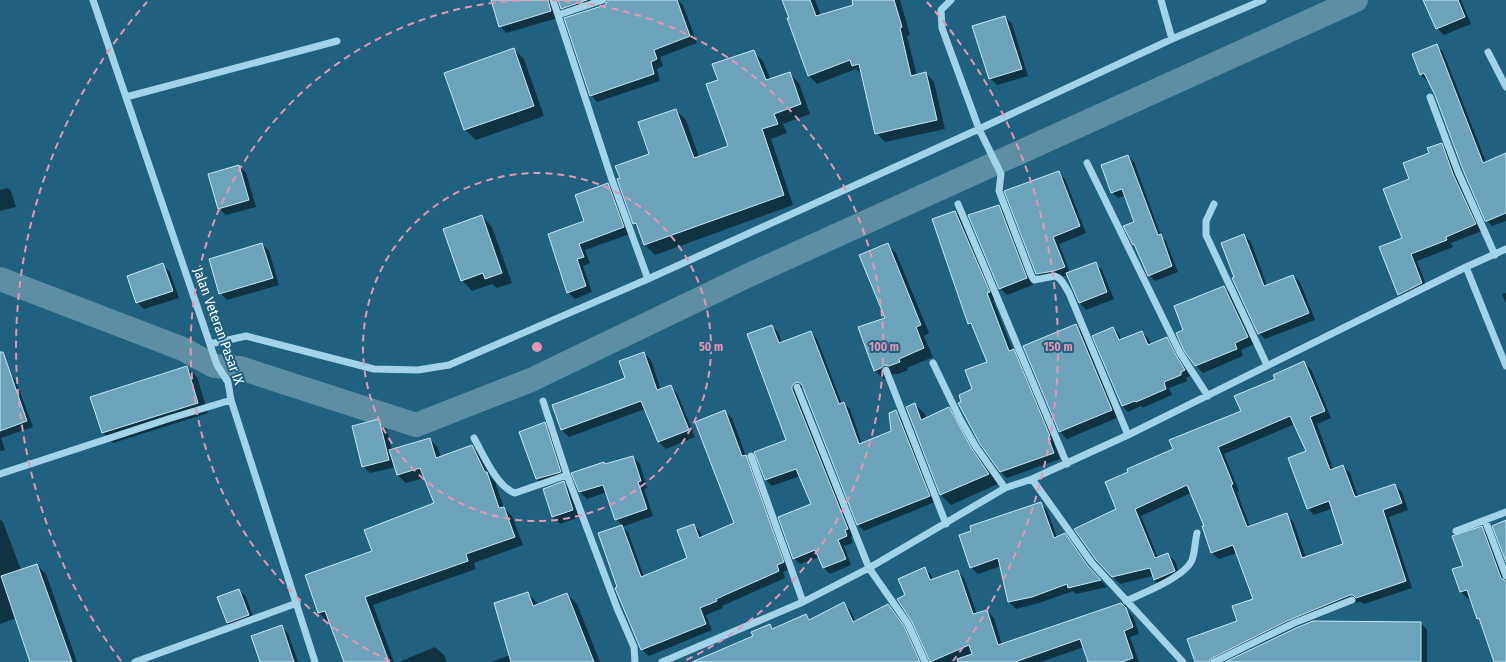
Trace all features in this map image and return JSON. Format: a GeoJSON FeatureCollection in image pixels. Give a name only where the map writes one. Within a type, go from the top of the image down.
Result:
{"type":"FeatureCollection","features":[{"type":"Feature","properties":{"kind":"street","name":"Jalan Veteran Pasar IX"},"geometry":{"type":"LineString","coordinates":[[92,0],[217,365],[228,382],[231,400],[315,662]]}},
{"type":"Feature","properties":{"kind":"street"},"geometry":{"type":"LineString","coordinates":[[554,0],[612,180],[648,278]]}},
{"type":"Feature","properties":{"kind":"street"},"geometry":{"type":"LineString","coordinates":[[558,15],[603,0]]}},
{"type":"Feature","properties":{"kind":"street"},"geometry":{"type":"LineString","coordinates":[[951,0],[941,10],[942,28],[979,129],[1001,174],[999,190],[1031,275],[1034,280],[1055,276],[1058,277],[1069,293],[1128,435]]}},
{"type":"Feature","properties":{"kind":"street"},"geometry":{"type":"LineString","coordinates":[[1161,0],[1172,39]]}},
{"type":"Feature","properties":{"kind":"street"},"geometry":{"type":"LineString","coordinates":[[210,344],[246,336],[374,370],[418,370],[449,365],[648,278],[979,129],[1172,39],[1263,0]]}},
{"type":"Feature","properties":{"kind":"street"},"geometry":{"type":"LineString","coordinates":[[126,97],[337,41]]}},
{"type":"Feature","properties":{"kind":"street"},"geometry":{"type":"LineString","coordinates":[[1488,52],[1506,88]]}},
{"type":"Feature","properties":{"kind":"street"},"geometry":{"type":"LineString","coordinates":[[1430,97],[1458,172],[1495,255]]}},
{"type":"Feature","properties":{"kind":"street"},"geometry":{"type":"LineString","coordinates":[[1087,163],[1180,353],[1208,396]]}},
{"type":"Feature","properties":{"kind":"street"},"geometry":{"type":"LineString","coordinates":[[958,204],[1067,464]]}},
{"type":"Feature","properties":{"kind":"street"},"geometry":{"type":"LineString","coordinates":[[1214,204],[1206,222],[1206,235],[1267,366]]}},
{"type":"Feature","properties":{"kind":"street"},"geometry":{"type":"LineString","coordinates":[[662,662],[803,602],[869,568],[1005,488],[1032,479],[1067,464],[1128,435],[1466,267],[1506,249]]}},
{"type":"Feature","properties":{"kind":"street"},"geometry":{"type":"LineString","coordinates":[[1466,267],[1506,366]]}},
{"type":"Feature","properties":{"kind":"street"},"geometry":{"type":"LineString","coordinates":[[933,363],[960,419],[976,447],[1005,488]]}},
{"type":"Feature","properties":{"kind":"street"},"geometry":{"type":"LineString","coordinates":[[886,370],[946,524]]}},
{"type":"Feature","properties":{"kind":"street"},"geometry":{"type":"LineString","coordinates":[[797,387],[869,568],[908,624],[925,662]]}},
{"type":"Feature","properties":{"kind":"street"},"geometry":{"type":"LineString","coordinates":[[0,474],[231,400]]}},
{"type":"Feature","properties":{"kind":"street"},"geometry":{"type":"LineString","coordinates":[[542,401],[567,474],[617,608],[634,646],[635,662]]}},
{"type":"Feature","properties":{"kind":"street"},"geometry":{"type":"LineString","coordinates":[[474,438],[500,482],[508,491],[515,493],[567,474]]}},
{"type":"Feature","properties":{"kind":"street"},"geometry":{"type":"LineString","coordinates":[[751,456],[803,602]]}},
{"type":"Feature","properties":{"kind":"street"},"geometry":{"type":"LineString","coordinates":[[1032,479],[1092,563],[1183,662]]}},
{"type":"Feature","properties":{"kind":"street"},"geometry":{"type":"LineString","coordinates":[[1456,531],[1506,512]]}},
{"type":"Feature","properties":{"kind":"street"},"geometry":{"type":"LineString","coordinates":[[1485,520],[1506,576]]}},
{"type":"Feature","properties":{"kind":"street"},"geometry":{"type":"LineString","coordinates":[[1126,601],[1176,577],[1185,570],[1192,561],[1197,533]]}},
{"type":"Feature","properties":{"kind":"street"},"geometry":{"type":"LineString","coordinates":[[1214,662],[1294,623],[1352,600]]}},
{"type":"Feature","properties":{"kind":"street"},"geometry":{"type":"LineString","coordinates":[[135,662],[297,603]]}},
{"type":"Feature","properties":{"kind":"building"},"geometry":{"type":"Polygon","coordinates":[[[491,0],[548,0],[551,11],[499,27],[491,0]]]}},
{"type":"Feature","properties":{"kind":"building"},"geometry":{"type":"Polygon","coordinates":[[[558,0],[587,0],[561,9],[558,0]]]}},
{"type":"Feature","properties":{"kind":"building"},"geometry":{"type":"Polygon","coordinates":[[[608,0],[677,0],[690,36],[654,50],[657,59],[651,62],[654,74],[590,96],[564,18],[605,5],[608,0]]]}},
{"type":"Feature","properties":{"kind":"building"},"geometry":{"type":"Polygon","coordinates":[[[782,0],[810,0],[816,16],[853,5],[852,0],[894,0],[902,27],[900,28],[911,76],[926,72],[937,120],[875,134],[859,64],[852,66],[850,60],[808,76],[782,0]]]}},
{"type":"Feature","properties":{"kind":"building"},"geometry":{"type":"Polygon","coordinates":[[[1423,0],[1458,0],[1465,17],[1436,29],[1423,0]]]}},
{"type":"Feature","properties":{"kind":"building"},"geometry":{"type":"Polygon","coordinates":[[[1005,16],[1022,69],[989,79],[972,26],[1005,16]]]}},
{"type":"Feature","properties":{"kind":"building"},"geometry":{"type":"Polygon","coordinates":[[[1437,44],[1483,163],[1506,153],[1506,213],[1487,221],[1485,221],[1463,170],[1435,95],[1424,73],[1420,75],[1412,54],[1437,44]]]}},
{"type":"Feature","properties":{"kind":"building"},"geometry":{"type":"Polygon","coordinates":[[[514,48],[534,106],[464,130],[444,73],[514,48]]]}},
{"type":"Feature","properties":{"kind":"building"},"geometry":{"type":"Polygon","coordinates":[[[754,50],[766,80],[790,72],[801,104],[774,114],[778,124],[762,129],[784,195],[644,245],[636,223],[633,224],[617,179],[620,178],[615,166],[649,154],[638,122],[676,109],[694,158],[728,146],[706,84],[718,80],[712,64],[754,50]]]}},
{"type":"Feature","properties":{"kind":"building"},"geometry":{"type":"Polygon","coordinates":[[[1442,143],[1453,174],[1476,224],[1446,237],[1447,240],[1411,254],[1422,283],[1398,295],[1379,247],[1402,238],[1383,189],[1409,179],[1403,163],[1429,153],[1427,148],[1442,143]]]}},
{"type":"Feature","properties":{"kind":"building"},"geometry":{"type":"Polygon","coordinates":[[[1128,155],[1158,235],[1161,234],[1172,266],[1148,276],[1134,244],[1133,245],[1123,226],[1134,222],[1122,189],[1111,193],[1101,165],[1128,155]]]}},
{"type":"Feature","properties":{"kind":"building"},"geometry":{"type":"Polygon","coordinates":[[[239,165],[249,200],[218,209],[208,174],[239,165]]]}},
{"type":"Feature","properties":{"kind":"building"},"geometry":{"type":"Polygon","coordinates":[[[1059,171],[1080,226],[1053,237],[1065,267],[1054,271],[1036,274],[1004,191],[1059,171]]]}},
{"type":"Feature","properties":{"kind":"building"},"geometry":{"type":"Polygon","coordinates":[[[608,183],[624,227],[579,244],[584,257],[577,259],[586,286],[567,293],[548,234],[584,221],[575,195],[608,183]]]}},
{"type":"Feature","properties":{"kind":"building"},"geometry":{"type":"Polygon","coordinates":[[[999,205],[1027,278],[999,289],[968,215],[999,205]]]}},
{"type":"Feature","properties":{"kind":"building"},"geometry":{"type":"Polygon","coordinates":[[[955,211],[990,292],[987,293],[1009,351],[1014,349],[1050,436],[1048,437],[1054,453],[1000,472],[980,444],[958,403],[961,402],[959,395],[972,389],[965,370],[987,362],[971,323],[968,324],[932,219],[955,211]]]}},
{"type":"Feature","properties":{"kind":"building"},"geometry":{"type":"Polygon","coordinates":[[[482,215],[502,273],[485,279],[483,273],[461,281],[443,229],[482,215]]]}},
{"type":"Feature","properties":{"kind":"building"},"geometry":{"type":"Polygon","coordinates":[[[1244,234],[1264,286],[1293,275],[1309,313],[1258,334],[1232,278],[1234,277],[1221,243],[1244,234]]]}},
{"type":"Feature","properties":{"kind":"building"},"geometry":{"type":"Polygon","coordinates":[[[262,243],[273,278],[219,294],[209,259],[262,243]]]}},
{"type":"Feature","properties":{"kind":"building"},"geometry":{"type":"Polygon","coordinates":[[[888,243],[921,325],[916,327],[924,348],[899,359],[900,362],[889,366],[885,365],[874,371],[858,327],[885,318],[859,255],[888,243]]]}},
{"type":"Feature","properties":{"kind":"building"},"geometry":{"type":"Polygon","coordinates":[[[1096,262],[1107,292],[1079,303],[1066,273],[1096,262]]]}},
{"type":"Feature","properties":{"kind":"building"},"geometry":{"type":"Polygon","coordinates":[[[163,263],[173,291],[136,303],[127,276],[163,263]]]}},
{"type":"Feature","properties":{"kind":"building"},"geometry":{"type":"Polygon","coordinates":[[[1224,286],[1248,337],[1235,343],[1237,349],[1195,366],[1184,351],[1176,333],[1183,330],[1174,306],[1224,286]]]}},
{"type":"Feature","properties":{"kind":"building"},"geometry":{"type":"Polygon","coordinates":[[[1076,324],[1112,410],[1059,432],[1023,346],[1076,324]]]}},
{"type":"Feature","properties":{"kind":"building"},"geometry":{"type":"Polygon","coordinates":[[[772,325],[779,343],[811,331],[839,404],[844,402],[859,444],[891,431],[889,413],[896,410],[930,496],[857,525],[802,385],[798,382],[795,383],[792,386],[792,389],[848,529],[845,530],[847,536],[838,540],[846,559],[823,568],[815,550],[793,559],[778,517],[811,504],[796,469],[765,480],[754,452],[786,440],[747,334],[772,325]]]}},
{"type":"Feature","properties":{"kind":"building"},"geometry":{"type":"Polygon","coordinates":[[[1113,327],[1119,340],[1142,331],[1148,345],[1167,337],[1185,370],[1181,372],[1181,375],[1164,382],[1166,389],[1136,402],[1135,401],[1122,406],[1092,336],[1113,327]]]}},
{"type":"Feature","properties":{"kind":"building"},"geometry":{"type":"Polygon","coordinates":[[[0,352],[3,352],[27,421],[0,431],[0,352]]]}},
{"type":"Feature","properties":{"kind":"building"},"geometry":{"type":"Polygon","coordinates":[[[644,352],[657,390],[671,385],[689,430],[658,442],[641,401],[561,430],[552,405],[625,378],[619,361],[644,352]]]}},
{"type":"Feature","properties":{"kind":"building"},"geometry":{"type":"Polygon","coordinates":[[[1304,361],[1325,411],[1310,417],[1330,470],[1343,465],[1355,497],[1395,484],[1402,503],[1383,510],[1406,581],[1356,598],[1353,595],[1350,595],[1287,621],[1212,658],[1209,662],[1195,662],[1187,639],[1237,621],[1232,606],[1253,599],[1233,545],[1211,553],[1202,526],[1204,526],[1187,485],[1135,509],[1155,558],[1168,553],[1175,571],[1154,580],[1150,568],[1112,577],[1096,560],[1074,529],[1116,509],[1105,482],[1128,472],[1127,469],[1173,449],[1169,440],[1241,411],[1234,396],[1275,379],[1273,375],[1304,361]],[[1290,416],[1218,447],[1233,484],[1231,485],[1247,527],[1287,513],[1302,558],[1343,544],[1329,501],[1307,509],[1288,458],[1306,451],[1290,416]]]}},
{"type":"Feature","properties":{"kind":"building"},"geometry":{"type":"Polygon","coordinates":[[[187,366],[198,403],[102,433],[90,397],[187,366]]]}},
{"type":"Feature","properties":{"kind":"building"},"geometry":{"type":"Polygon","coordinates":[[[915,403],[921,420],[949,407],[972,449],[989,474],[940,495],[906,407],[915,403]]]}},
{"type":"Feature","properties":{"kind":"building"},"geometry":{"type":"Polygon","coordinates":[[[725,410],[742,456],[746,455],[784,562],[777,565],[779,571],[716,599],[717,601],[700,608],[706,624],[641,650],[615,588],[617,587],[598,533],[622,525],[641,577],[687,558],[677,530],[694,524],[699,538],[734,523],[695,422],[725,410]]]}},
{"type":"Feature","properties":{"kind":"building"},"geometry":{"type":"Polygon","coordinates":[[[379,419],[389,460],[362,467],[352,426],[379,419]]]}},
{"type":"Feature","properties":{"kind":"building"},"geometry":{"type":"Polygon","coordinates":[[[545,422],[561,472],[536,479],[519,432],[545,422]]]}},
{"type":"Feature","properties":{"kind":"building"},"geometry":{"type":"Polygon","coordinates":[[[430,438],[436,458],[472,445],[485,472],[487,472],[499,508],[504,507],[515,537],[466,554],[468,561],[365,597],[389,662],[344,662],[325,611],[318,613],[305,575],[372,551],[364,530],[434,503],[420,468],[397,475],[389,450],[430,438]]]}},
{"type":"Feature","properties":{"kind":"building"},"geometry":{"type":"Polygon","coordinates":[[[633,456],[641,481],[638,482],[647,509],[615,520],[603,485],[579,492],[571,473],[604,462],[605,464],[633,456]]]}},
{"type":"Feature","properties":{"kind":"building"},"geometry":{"type":"Polygon","coordinates":[[[564,481],[573,510],[552,517],[543,489],[564,481]]]}},
{"type":"Feature","properties":{"kind":"building"},"geometry":{"type":"Polygon","coordinates":[[[1041,502],[1054,538],[1065,533],[1088,566],[1101,580],[1068,588],[1067,584],[1032,597],[1008,602],[998,558],[970,568],[959,535],[971,531],[970,526],[1041,502]]]}},
{"type":"Feature","properties":{"kind":"building"},"geometry":{"type":"Polygon","coordinates":[[[1506,520],[1506,562],[1492,526],[1506,520]]]}},
{"type":"Feature","properties":{"kind":"building"},"geometry":{"type":"Polygon","coordinates":[[[1482,526],[1501,578],[1506,581],[1506,662],[1494,662],[1479,618],[1477,619],[1467,590],[1460,592],[1452,569],[1463,566],[1452,536],[1482,526]]]}},
{"type":"Feature","properties":{"kind":"building"},"geometry":{"type":"Polygon","coordinates":[[[37,564],[72,662],[30,662],[1,576],[37,564]]]}},
{"type":"Feature","properties":{"kind":"building"},"geometry":{"type":"Polygon","coordinates":[[[925,567],[930,580],[958,570],[973,614],[987,610],[998,645],[1121,603],[1126,608],[1133,627],[1124,631],[1133,658],[1122,662],[1088,662],[1080,639],[1015,662],[958,662],[957,659],[972,654],[969,645],[930,662],[912,622],[897,599],[905,595],[898,579],[925,567]]]}},
{"type":"Feature","properties":{"kind":"building"},"geometry":{"type":"Polygon","coordinates":[[[239,589],[249,615],[227,623],[217,597],[239,589]]]}},
{"type":"Feature","properties":{"kind":"building"},"geometry":{"type":"Polygon","coordinates":[[[528,592],[533,606],[567,593],[594,662],[511,662],[494,603],[528,592]]]}},
{"type":"Feature","properties":{"kind":"building"},"geometry":{"type":"Polygon","coordinates":[[[844,602],[853,622],[888,604],[904,626],[920,662],[692,662],[753,636],[751,632],[770,624],[772,629],[806,614],[809,620],[844,602]]]}},
{"type":"Feature","properties":{"kind":"building"},"geometry":{"type":"Polygon","coordinates":[[[1313,621],[1421,622],[1421,662],[1225,662],[1313,621]]]}},
{"type":"Feature","properties":{"kind":"building"},"geometry":{"type":"Polygon","coordinates":[[[282,625],[294,662],[260,662],[251,636],[282,625]]]}},
{"type":"Feature","properties":{"kind":"waterway"},"geometry":{"type":"LineString","coordinates":[[0,279],[183,349],[214,366],[240,368],[416,425],[531,380],[749,275],[1356,0]]}}]}
